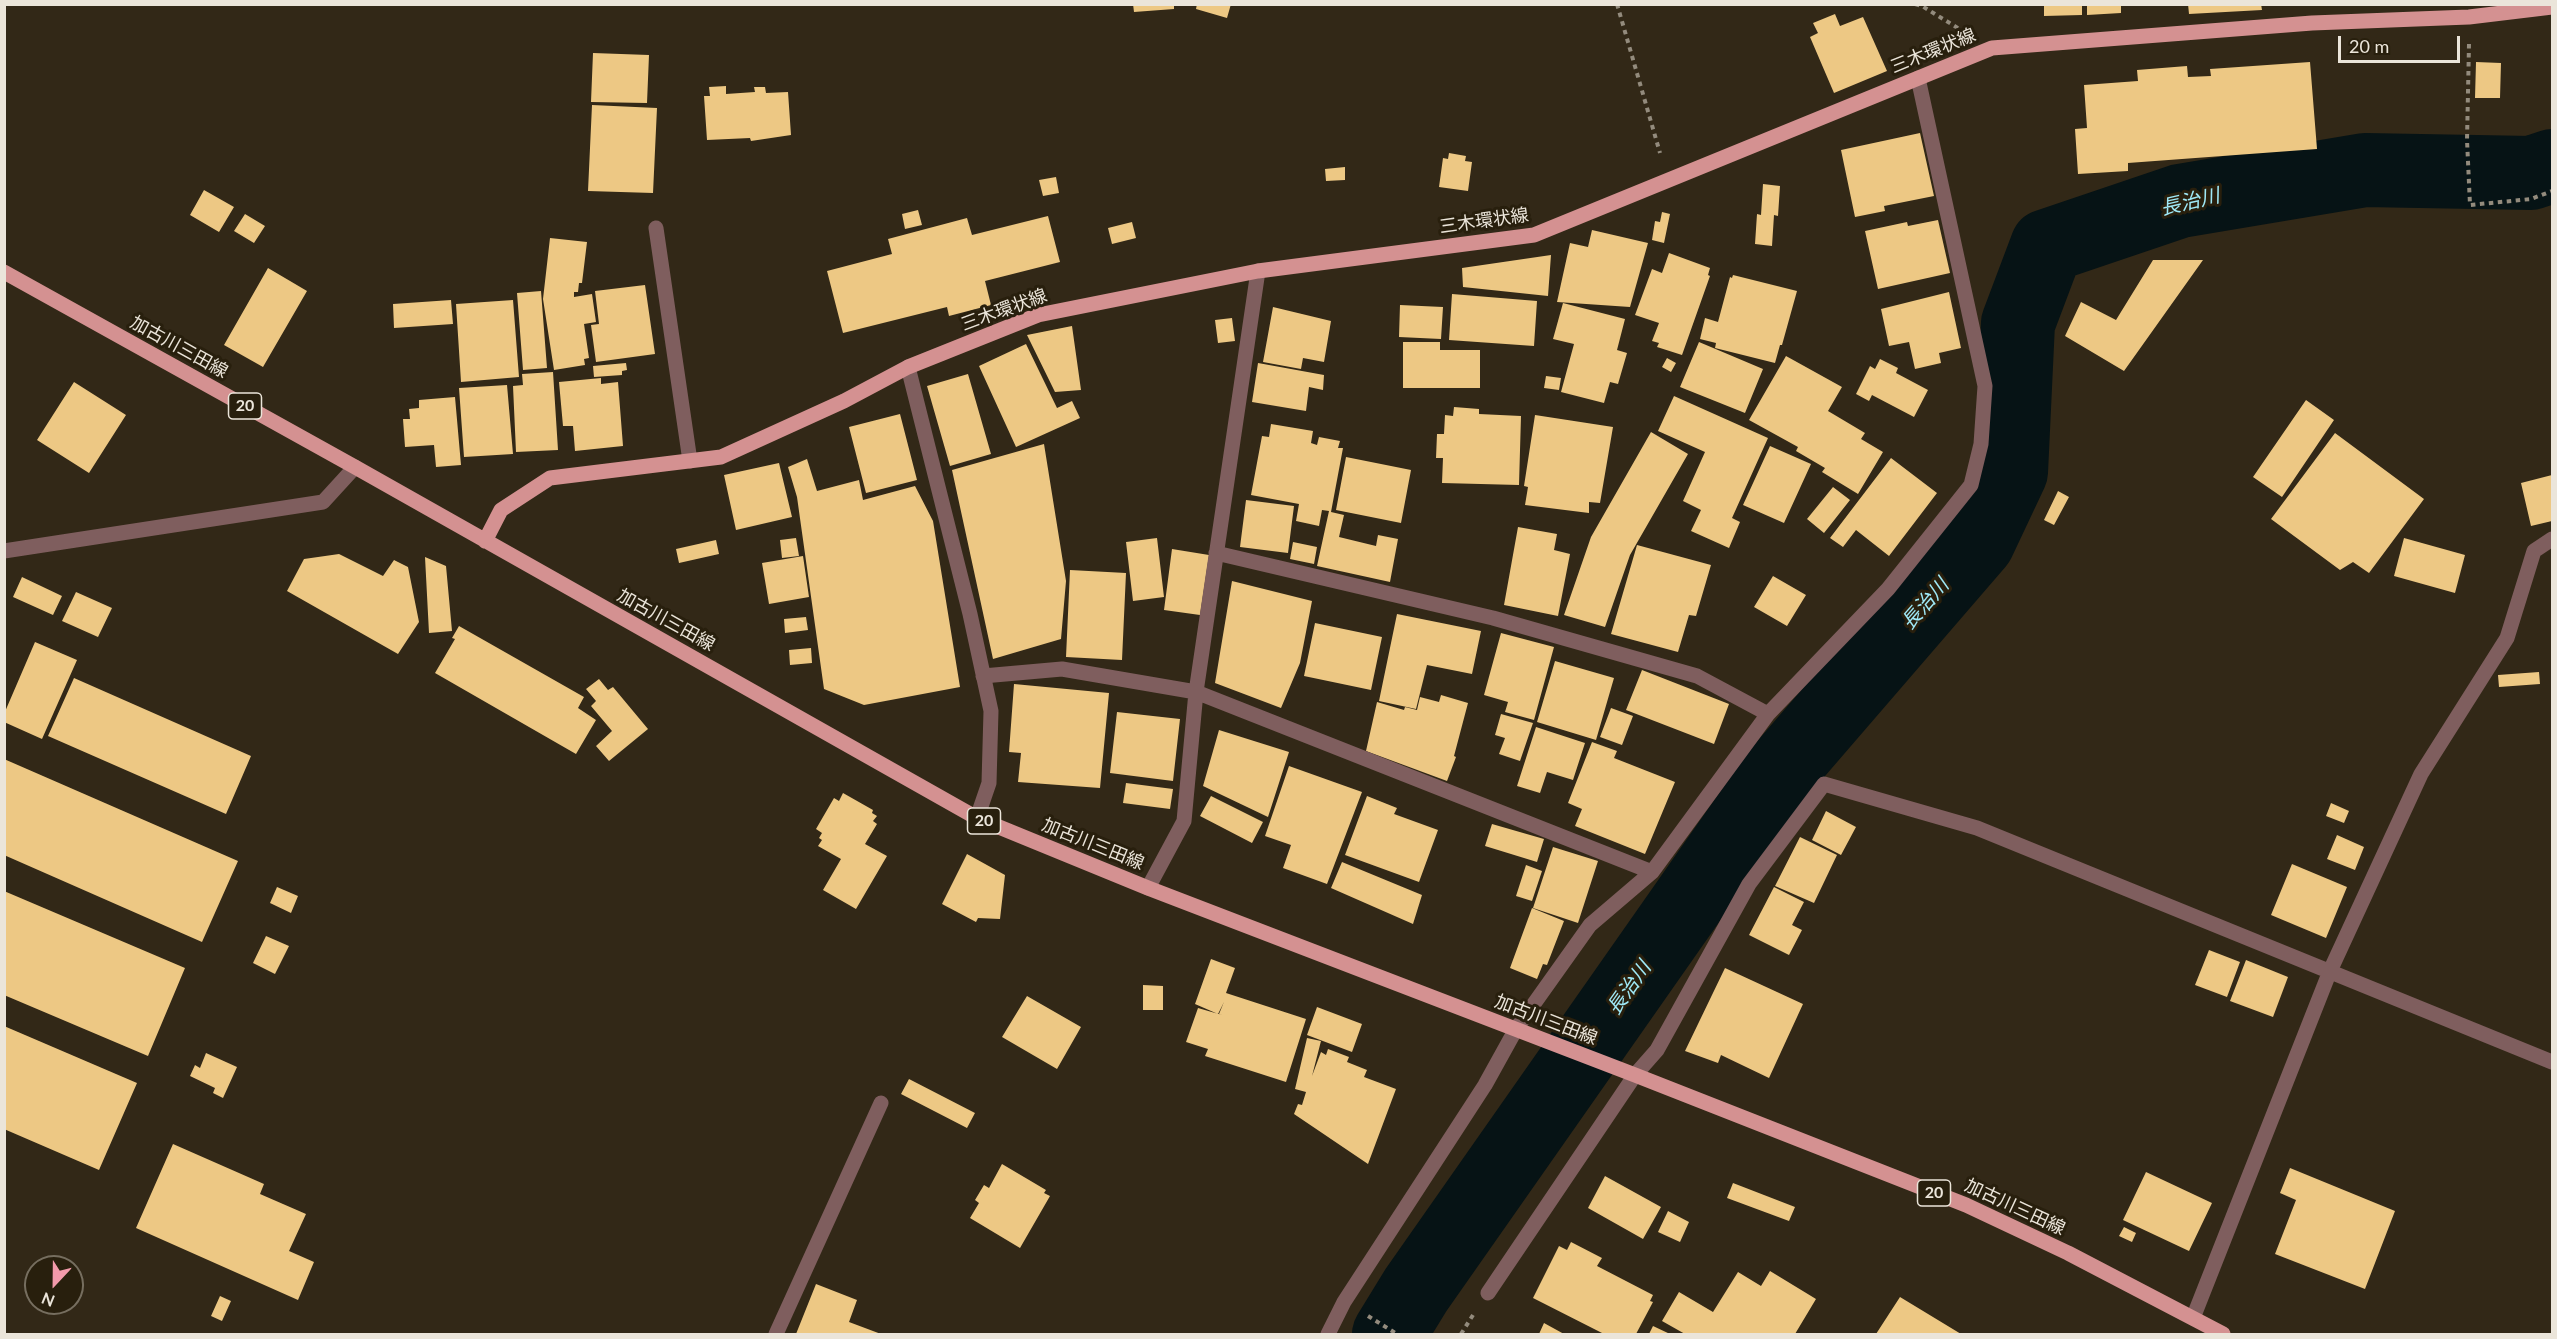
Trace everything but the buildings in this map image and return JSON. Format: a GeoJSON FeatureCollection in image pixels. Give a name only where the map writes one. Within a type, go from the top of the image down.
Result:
{"type":"FeatureCollection","features":[{"type":"Feature","properties":{"kind":"main road","name":"三木環状線"},"geometry":{"type":"LineString","coordinates":[[485,541],[501,510],[550,478],[721,457],[844,401],[908,368],[1038,315],[1258,271],[1534,235],[1992,48],[2312,23],[2469,17],[2553,6]]}},
{"type":"Feature","properties":{"kind":"main road","name":"加古川三田線"},"geometry":{"type":"LineString","coordinates":[[4,272],[977,818],[1148,888],[1966,1205],[2068,1253],[2223,1335]]}},
{"type":"Feature","properties":{"kind":"street"},"geometry":{"type":"LineString","coordinates":[[1328,1335],[1344,1302],[1485,1085],[1516,1029],[1590,925],[1652,872],[1768,714],[1888,589],[1971,485],[1981,444],[1985,386],[1963,277],[1917,78]]}},
{"type":"Feature","properties":{"kind":"street"},"geometry":{"type":"LineString","coordinates":[[656,228],[690,461]]}},
{"type":"Feature","properties":{"kind":"street"},"geometry":{"type":"LineString","coordinates":[[1148,888],[1184,821],[1196,692],[1258,271]]}},
{"type":"Feature","properties":{"kind":"street"},"geometry":{"type":"LineString","coordinates":[[908,368],[991,711],[989,783],[977,818]]}},
{"type":"Feature","properties":{"kind":"street"},"geometry":{"type":"LineString","coordinates":[[4,550],[322,502],[355,467]]}},
{"type":"Feature","properties":{"kind":"street"},"geometry":{"type":"LineString","coordinates":[[2193,1318],[2330,971],[2421,774],[2507,638],[2534,551],[2553,539]]}},
{"type":"Feature","properties":{"kind":"street"},"geometry":{"type":"LineString","coordinates":[[1216,553],[1493,618],[1697,676],[1768,714]]}},
{"type":"Feature","properties":{"kind":"street"},"geometry":{"type":"LineString","coordinates":[[983,676],[1062,669],[1196,692],[1652,872]]}},
{"type":"Feature","properties":{"kind":"street"},"geometry":{"type":"LineString","coordinates":[[1488,1293],[1635,1075],[1657,1050],[1749,884],[1824,784],[1977,828],[2553,1062]]}},
{"type":"Feature","properties":{"kind":"street"},"geometry":{"type":"LineString","coordinates":[[776,1335],[881,1103]]}},
{"type":"Feature","properties":{"kind":"path"},"geometry":{"type":"LineString","coordinates":[[1617,4],[1667,179]]}},
{"type":"Feature","properties":{"kind":"path"},"geometry":{"type":"LineString","coordinates":[[1915,4],[1992,48]]}},
{"type":"Feature","properties":{"kind":"path"},"geometry":{"type":"LineString","coordinates":[[2469,17],[2467,140],[2470,205],[2531,199],[2553,191]]}},
{"type":"Feature","properties":{"kind":"waterway","name":"長治川"},"geometry":{"type":"LineString","coordinates":[[1389,1334],[1416,1290],[1777,775],[1978,542],[2011,472],[2018,323],[2047,246],[2180,201],[2365,170],[2531,173],[2552,166]]}}]}
